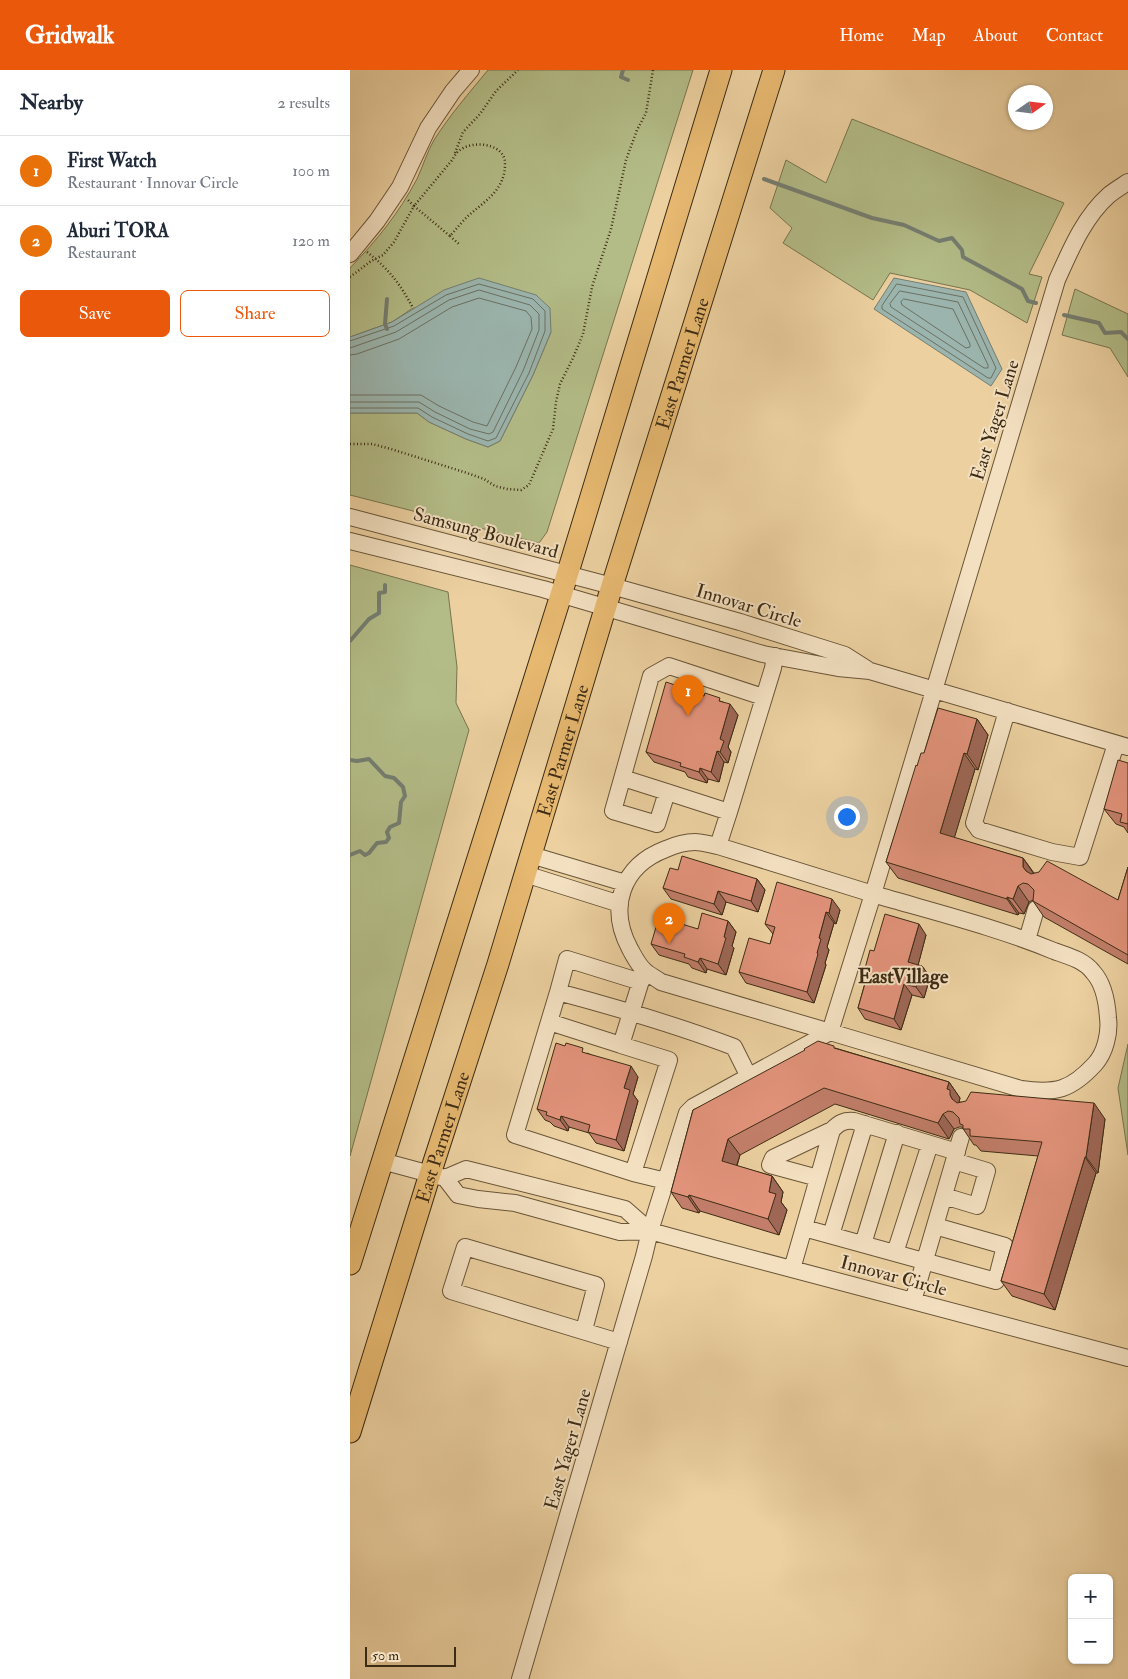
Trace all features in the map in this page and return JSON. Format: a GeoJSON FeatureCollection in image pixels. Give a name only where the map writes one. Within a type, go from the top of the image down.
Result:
{"type":"FeatureCollection","features":[{"type":"Feature","properties":{"kind":"main road"},"geometry":{"type":"LineString","coordinates":[[350,1264],[356,1224],[382,1161],[561,595],[721,70]]}},
{"type":"Feature","properties":{"kind":"main road","name":"East Parmer Lane"},"geometry":{"type":"LineString","coordinates":[[350,1432],[438,1176],[528,864],[612,586],[774,70]]}},
{"type":"Feature","properties":{"kind":"street"},"geometry":{"type":"LineString","coordinates":[[358,252],[400,188],[428,128],[453,91],[471,70]]}},
{"type":"Feature","properties":{"kind":"street","name":"East Yager Lane"},"geometry":{"type":"LineString","coordinates":[[520,1679],[686,1113],[693,1107],[830,1032],[874,894],[1057,280],[1068,254],[1089,217],[1108,195],[1128,182]]}},
{"type":"Feature","properties":{"kind":"street","name":"Samsung Boulevard"},"geometry":{"type":"LineString","coordinates":[[350,517],[612,586]]}},
{"type":"Feature","properties":{"kind":"street"},"geometry":{"type":"LineString","coordinates":[[350,541],[543,589],[606,607]]}},
{"type":"Feature","properties":{"kind":"street","name":"Innovar Circle"},"geometry":{"type":"LineString","coordinates":[[612,586],[740,622],[845,656],[870,671]]}},
{"type":"Feature","properties":{"kind":"street","name":"Innovar Circle"},"geometry":{"type":"LineString","coordinates":[[606,607],[775,656],[838,668],[870,671],[1122,746]]}},
{"type":"Feature","properties":{"kind":"street"},"geometry":{"type":"LineString","coordinates":[[718,846],[775,656]]}},
{"type":"Feature","properties":{"kind":"street"},"geometry":{"type":"LineString","coordinates":[[667,792],[657,824],[613,811],[651,676],[669,666],[763,697]]}},
{"type":"Feature","properties":{"kind":"street"},"geometry":{"type":"LineString","coordinates":[[1007,711],[974,823],[979,830],[1052,852],[1080,856],[1122,746]]}},
{"type":"Feature","properties":{"kind":"street"},"geometry":{"type":"LineString","coordinates":[[623,778],[729,812]]}},
{"type":"Feature","properties":{"kind":"street"},"geometry":{"type":"LineString","coordinates":[[621,1045],[642,976],[624,938],[620,924],[620,904],[625,883],[640,863],[658,852],[678,844],[696,842],[718,846],[1026,940],[1084,962],[1094,972],[1101,984],[1107,1004],[1109,1024],[1105,1045],[1099,1059],[1081,1080],[1061,1089],[1042,1092],[1021,1089],[642,976],[567,959],[515,1135],[633,1173],[666,1181]]}},
{"type":"Feature","properties":{"kind":"street"},"geometry":{"type":"LineString","coordinates":[[1046,871],[1052,852]]}},
{"type":"Feature","properties":{"kind":"street"},"geometry":{"type":"LineString","coordinates":[[528,864],[625,883]]}},
{"type":"Feature","properties":{"kind":"street"},"geometry":{"type":"LineString","coordinates":[[528,864],[620,904]]}},
{"type":"Feature","properties":{"kind":"street"},"geometry":{"type":"LineString","coordinates":[[1026,940],[1036,909]]}},
{"type":"Feature","properties":{"kind":"street"},"geometry":{"type":"LineString","coordinates":[[558,992],[632,1012],[734,1047],[749,1077]]}},
{"type":"Feature","properties":{"kind":"street"},"geometry":{"type":"LineString","coordinates":[[549,1022],[669,1060],[633,1173]]}},
{"type":"Feature","properties":{"kind":"street"},"geometry":{"type":"LineString","coordinates":[[976,1093],[981,1077]]}},
{"type":"Feature","properties":{"kind":"street"},"geometry":{"type":"LineString","coordinates":[[818,1178],[770,1165],[773,1158],[832,1130],[840,1122],[847,1120],[957,1150],[987,1171],[977,1206],[944,1196]]}},
{"type":"Feature","properties":{"kind":"street"},"geometry":{"type":"LineString","coordinates":[[831,1235],[865,1124]]}},
{"type":"Feature","properties":{"kind":"street"},"geometry":{"type":"LineString","coordinates":[[792,1269],[832,1130]]}},
{"type":"Feature","properties":{"kind":"street"},"geometry":{"type":"LineString","coordinates":[[863,1244],[897,1133]]}},
{"type":"Feature","properties":{"kind":"street"},"geometry":{"type":"LineString","coordinates":[[896,1253],[930,1144]]}},
{"type":"Feature","properties":{"kind":"street"},"geometry":{"type":"LineString","coordinates":[[913,1301],[957,1150]]}},
{"type":"Feature","properties":{"kind":"street"},"geometry":{"type":"LineString","coordinates":[[382,1161],[438,1176]]}},
{"type":"Feature","properties":{"kind":"street","name":"Innovar Circle"},"geometry":{"type":"LineString","coordinates":[[438,1176],[466,1169],[625,1209],[650,1231]]}},
{"type":"Feature","properties":{"kind":"street","name":"Innovar Circle"},"geometry":{"type":"LineString","coordinates":[[438,1176],[458,1195],[515,1203],[620,1232],[650,1231],[1128,1358]]}},
{"type":"Feature","properties":{"kind":"street"},"geometry":{"type":"LineString","coordinates":[[804,1228],[996,1281],[1005,1246],[935,1226]]}},
{"type":"Feature","properties":{"kind":"street"},"geometry":{"type":"LineString","coordinates":[[584,1330],[596,1285],[465,1247],[451,1291],[619,1342]]}},
{"type":"Feature","properties":{"kind":"path"},"geometry":{"type":"LineString","coordinates":[[350,277],[383,256],[394,242],[414,206],[452,159],[463,132],[480,114],[496,91],[518,70]]}},
{"type":"Feature","properties":{"kind":"path"},"geometry":{"type":"LineString","coordinates":[[350,444],[372,444],[391,449],[467,473],[484,479],[494,486],[507,489],[521,490],[530,484],[553,429],[560,384],[583,334],[592,287],[611,229],[626,160],[637,130],[646,113],[654,70]]}},
{"type":"Feature","properties":{"kind":"path"},"geometry":{"type":"LineString","coordinates":[[450,236],[469,215],[492,197],[505,170],[506,158],[493,147],[481,144],[466,146],[454,153]]}},
{"type":"Feature","properties":{"kind":"path"},"geometry":{"type":"LineString","coordinates":[[406,198],[460,245]]}},
{"type":"Feature","properties":{"kind":"path"},"geometry":{"type":"LineString","coordinates":[[358,252],[376,259],[393,275],[413,308]]}},
{"type":"Feature","properties":{"kind":"green space"},"geometry":{"type":"Polygon","coordinates":[[[488,70],[693,70],[547,532],[539,543],[350,495],[350,413],[417,413],[429,422],[488,447],[500,441],[533,375],[551,332],[413,308],[392,322],[350,337],[350,268],[370,247],[395,215],[417,179],[434,140],[488,70]]]}},
{"type":"Feature","properties":{"kind":"green space"},"geometry":{"type":"Polygon","coordinates":[[[852,119],[1064,203],[1029,274],[1042,277],[1027,323],[970,290],[890,273],[873,300],[783,243],[792,228],[770,208],[786,160],[826,183],[852,119]]]}},
{"type":"Feature","properties":{"kind":"green space"},"geometry":{"type":"Polygon","coordinates":[[[1075,289],[1128,314],[1128,377],[1110,348],[1062,335],[1075,289]]]}},
{"type":"Feature","properties":{"kind":"green space"},"geometry":{"type":"Polygon","coordinates":[[[350,565],[448,592],[457,667],[456,703],[469,730],[350,1156],[350,565]]]}},
{"type":"Feature","properties":{"kind":"green space"},"geometry":{"type":"Polygon","coordinates":[[[1128,1044],[1128,1155],[1118,1088],[1128,1044]]]}},
{"type":"Feature","properties":{"kind":"water"},"geometry":{"type":"Polygon","coordinates":[[[479,278],[536,295],[550,308],[551,332],[533,375],[500,441],[488,447],[429,422],[417,413],[350,413],[350,337],[392,322],[444,290],[479,278]]]}},
{"type":"Feature","properties":{"kind":"water"},"geometry":{"type":"Polygon","coordinates":[[[894,278],[966,292],[1002,369],[991,386],[874,309],[894,278]]]}},
{"type":"Feature","properties":{"kind":"building"},"geometry":{"type":"Polygon","coordinates":[[[666,682],[704,696],[705,693],[720,698],[719,701],[730,704],[720,739],[724,741],[720,752],[717,751],[711,772],[700,768],[699,772],[680,766],[681,763],[646,752],[666,682]]]}},
{"type":"Feature","properties":{"kind":"building"},"geometry":{"type":"Polygon","coordinates":[[[938,708],[977,719],[967,754],[964,753],[940,833],[1023,858],[1023,867],[1031,874],[1039,872],[1047,861],[1118,900],[1128,867],[1128,955],[1033,901],[1034,890],[1028,884],[1023,883],[1018,886],[1013,899],[1007,897],[1007,899],[886,862],[916,765],[921,753],[924,753],[938,708]]]}},
{"type":"Feature","properties":{"kind":"building"},"geometry":{"type":"Polygon","coordinates":[[[1118,760],[1128,763],[1128,824],[1120,822],[1122,814],[1104,809],[1118,760]]]}},
{"type":"Feature","properties":{"kind":"building"},"geometry":{"type":"Polygon","coordinates":[[[682,856],[757,879],[751,901],[718,891],[714,904],[663,888],[670,868],[678,870],[682,856]]]}},
{"type":"Feature","properties":{"kind":"building"},"geometry":{"type":"Polygon","coordinates":[[[777,882],[832,899],[829,913],[826,912],[819,938],[821,939],[818,954],[807,992],[739,972],[749,938],[770,944],[775,927],[765,924],[777,882]]]}},
{"type":"Feature","properties":{"kind":"building"},"geometry":{"type":"Polygon","coordinates":[[[702,913],[728,921],[724,937],[726,938],[718,964],[700,958],[698,962],[684,957],[685,954],[651,944],[659,917],[698,929],[702,913]]]}},
{"type":"Feature","properties":{"kind":"building"},"geometry":{"type":"Polygon","coordinates":[[[885,914],[919,924],[908,962],[922,966],[916,987],[904,984],[894,1019],[858,1008],[868,973],[864,972],[870,950],[874,951],[885,914]]]}},
{"type":"Feature","properties":{"kind":"building"},"geometry":{"type":"Polygon","coordinates":[[[818,1041],[834,1046],[834,1048],[949,1082],[947,1089],[950,1090],[952,1099],[957,1103],[966,1101],[971,1092],[1094,1103],[1086,1157],[1044,1294],[1001,1281],[1042,1142],[970,1136],[970,1129],[963,1129],[959,1118],[953,1112],[948,1111],[943,1114],[938,1123],[824,1088],[728,1139],[722,1161],[772,1176],[769,1192],[776,1194],[768,1219],[689,1195],[688,1197],[671,1192],[693,1110],[805,1050],[818,1041]]]}},
{"type":"Feature","properties":{"kind":"building"},"geometry":{"type":"Polygon","coordinates":[[[556,1043],[565,1046],[566,1043],[583,1048],[582,1052],[631,1066],[624,1088],[630,1090],[616,1140],[588,1132],[590,1125],[561,1116],[560,1120],[546,1115],[547,1112],[537,1109],[556,1043]]]}},
{"type":"Feature","properties":{"kind":"waterway"},"geometry":{"type":"LineString","coordinates":[[623,70],[621,77],[628,80]]}},
{"type":"Feature","properties":{"kind":"waterway"},"geometry":{"type":"LineString","coordinates":[[764,179],[872,218],[904,225],[939,241],[952,238],[962,250],[963,257],[1022,289],[1028,301],[1036,303]]}},
{"type":"Feature","properties":{"kind":"waterway"},"geometry":{"type":"LineString","coordinates":[[387,299],[385,324],[387,329]]}},
{"type":"Feature","properties":{"kind":"waterway"},"geometry":{"type":"LineString","coordinates":[[1064,315],[1099,323],[1105,333],[1121,332],[1128,339]]}},
{"type":"Feature","properties":{"kind":"waterway"},"geometry":{"type":"LineString","coordinates":[[350,641],[369,619],[379,613],[379,593],[385,592],[385,585]]}},
{"type":"Feature","properties":{"kind":"waterway"},"geometry":{"type":"LineString","coordinates":[[350,760],[369,759],[385,776],[394,778],[403,787],[405,796],[401,802],[399,823],[390,827],[387,832],[389,838],[386,842],[377,843],[365,855],[360,851],[350,855]]}},
{"type":"Feature","properties":{"kind":"place","name":"First Watch"},"geometry":{"type":"Point","coordinates":[688,716]}},
{"type":"Feature","properties":{"kind":"place","name":"Aburi TORA"},"geometry":{"type":"Point","coordinates":[669,944]}},
{"type":"Feature","properties":{"kind":"district","name":"EastVillage"},"geometry":{"type":"Point","coordinates":[903,976]}}]}
